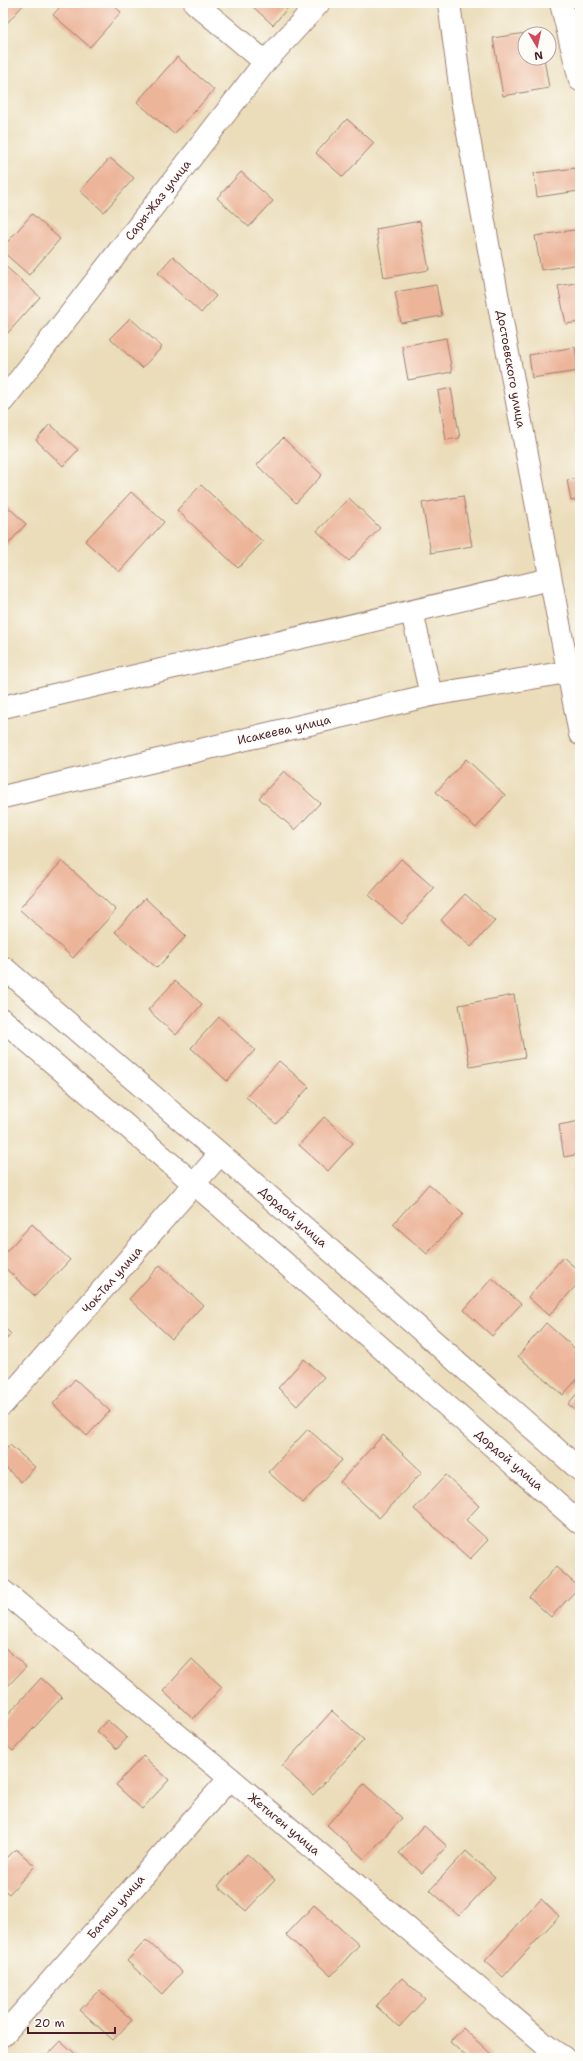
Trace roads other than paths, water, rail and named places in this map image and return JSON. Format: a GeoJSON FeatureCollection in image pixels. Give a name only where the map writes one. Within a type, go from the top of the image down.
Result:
{"type":"FeatureCollection","features":[{"type":"Feature","properties":{"kind":"street"},"geometry":{"type":"LineString","coordinates":[[195,3],[265,62]]}},
{"type":"Feature","properties":{"kind":"street","name":"Сары-Жаз улица"},"geometry":{"type":"LineString","coordinates":[[3,400],[265,62],[319,3]]}},
{"type":"Feature","properties":{"kind":"street","name":"Достоевского улица"},"geometry":{"type":"LineString","coordinates":[[448,3],[462,100],[567,672],[580,734]]}},
{"type":"Feature","properties":{"kind":"street"},"geometry":{"type":"LineString","coordinates":[[561,3],[580,80]]}},
{"type":"Feature","properties":{"kind":"street"},"geometry":{"type":"LineString","coordinates":[[3,707],[550,579]]}},
{"type":"Feature","properties":{"kind":"street"},"geometry":{"type":"LineString","coordinates":[[412,612],[431,695]]}},
{"type":"Feature","properties":{"kind":"street","name":"Исакеева улица"},"geometry":{"type":"LineString","coordinates":[[3,797],[431,695],[567,672]]}},
{"type":"Feature","properties":{"kind":"street","name":"Дордой улица"},"geometry":{"type":"LineString","coordinates":[[3,967],[220,1154],[580,1470]]}},
{"type":"Feature","properties":{"kind":"street","name":"Дордой улица"},"geometry":{"type":"LineString","coordinates":[[3,1020],[220,1206],[580,1523]]}},
{"type":"Feature","properties":{"kind":"street","name":"Чок-Тал улица"},"geometry":{"type":"LineString","coordinates":[[3,1404],[220,1154]]}},
{"type":"Feature","properties":{"kind":"street","name":"Жетиген улица"},"geometry":{"type":"LineString","coordinates":[[3,1591],[230,1778],[551,2055]]}},
{"type":"Feature","properties":{"kind":"street","name":"Багыш улица"},"geometry":{"type":"LineString","coordinates":[[3,2035],[230,1778]]}}]}
